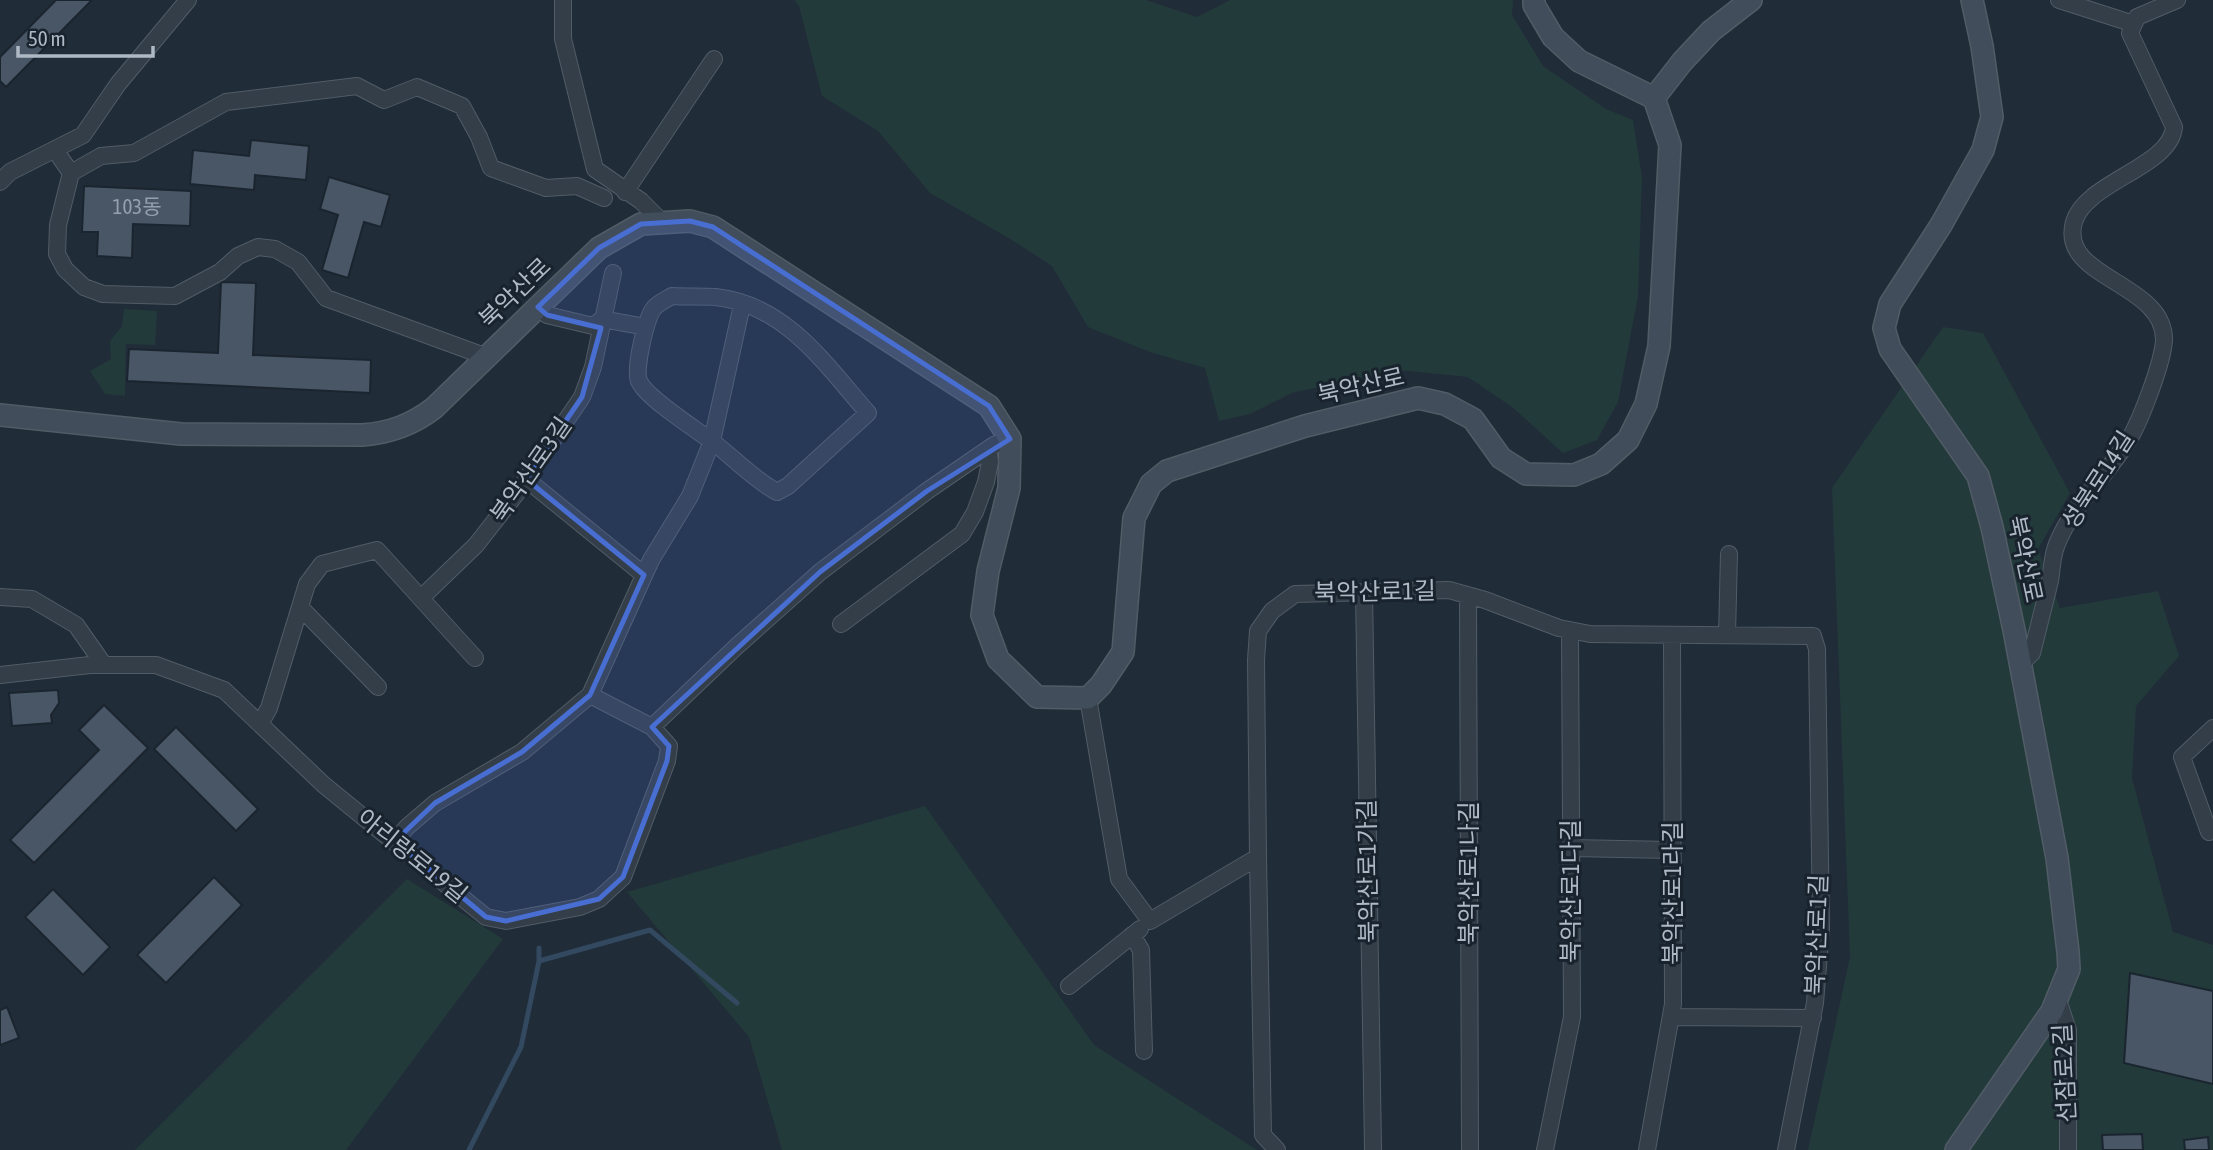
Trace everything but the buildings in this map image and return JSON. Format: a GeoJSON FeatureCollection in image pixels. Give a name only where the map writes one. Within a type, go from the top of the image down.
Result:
{"type":"FeatureCollection","features":[{"type":"Feature","properties":{"kind":"street"},"geometry":{"type":"LineString","coordinates":[[0,182],[10,172],[82,135],[118,84],[188,0]]}},
{"type":"Feature","properties":{"kind":"street"},"geometry":{"type":"LineString","coordinates":[[563,0],[563,39],[595,169],[641,201],[663,223]]}},
{"type":"Feature","properties":{"kind":"street"},"geometry":{"type":"LineString","coordinates":[[1534,0],[1534,5],[1553,37],[1578,61],[1654,98],[1711,31],[1751,0]]}},
{"type":"Feature","properties":{"kind":"street","name":"북악산로"},"geometry":{"type":"LineString","coordinates":[[1956,1150],[2052,1011],[2068,969],[2057,858],[1992,527],[1978,476],[1890,349],[1884,328],[1890,304],[1941,225],[1983,150],[1992,117],[1982,46],[1972,0]]}},
{"type":"Feature","properties":{"kind":"street"},"geometry":{"type":"LineString","coordinates":[[2059,0],[2134,24],[2137,17],[2177,0]]}},
{"type":"Feature","properties":{"kind":"street","name":"성북로14길"},"geometry":{"type":"LineString","coordinates":[[2020,665],[2032,653],[2056,545],[2076,512],[2127,443],[2160,367],[2164,338],[2156,314],[2139,296],[2090,267],[2073,244],[2074,222],[2088,201],[2154,157],[2174,136],[2174,127],[2130,33],[2134,24]]}},
{"type":"Feature","properties":{"kind":"street"},"geometry":{"type":"LineString","coordinates":[[625,192],[714,59]]}},
{"type":"Feature","properties":{"kind":"street"},"geometry":{"type":"LineString","coordinates":[[487,357],[326,298],[298,262],[275,249],[258,247],[238,256],[220,272],[175,296],[103,294],[84,287],[65,270],[57,254],[58,225],[71,173],[101,156],[134,153],[226,102],[357,86],[384,100],[417,87],[462,106],[479,137],[491,168],[546,188],[577,186],[604,198]]}},
{"type":"Feature","properties":{"kind":"street","name":"북악산로"},"geometry":{"type":"LineString","coordinates":[[1088,698],[1101,685],[1123,652],[1134,518],[1150,484],[1167,471],[1294,430],[1418,398],[1445,404],[1473,419],[1501,458],[1526,474],[1574,475],[1601,464],[1628,440],[1646,404],[1659,346],[1670,145],[1654,98]]}},
{"type":"Feature","properties":{"kind":"street"},"geometry":{"type":"LineString","coordinates":[[55,150],[71,173]]}},
{"type":"Feature","properties":{"kind":"street","name":"북악산로"},"geometry":{"type":"LineString","coordinates":[[0,415],[181,434],[383,433],[417,421],[599,248],[641,224],[690,221],[713,228],[989,406],[1010,439]]}},
{"type":"Feature","properties":{"kind":"street","name":"북악산로3길"},"geometry":{"type":"LineString","coordinates":[[421,598],[476,545],[526,479],[582,397],[593,366],[613,273]]}},
{"type":"Feature","properties":{"kind":"street"},"geometry":{"type":"LineString","coordinates":[[672,296],[718,298],[742,305],[782,321],[800,336],[868,413],[788,486],[777,492],[762,484],[712,441],[657,401],[639,382],[638,368],[646,327],[654,307],[672,296]]}},
{"type":"Feature","properties":{"kind":"street"},"geometry":{"type":"LineString","coordinates":[[395,841],[435,803],[523,752],[590,695],[644,575],[690,496],[712,441],[742,305]]}},
{"type":"Feature","properties":{"kind":"street"},"geometry":{"type":"LineString","coordinates":[[538,307],[547,315],[593,326],[602,319],[646,327]]}},
{"type":"Feature","properties":{"kind":"street"},"geometry":{"type":"LineString","coordinates":[[590,695],[652,727],[820,572],[927,491],[988,449],[1010,439],[1009,488],[988,571],[982,615],[998,659],[1037,697],[1088,698],[1119,879],[1150,921]]}},
{"type":"Feature","properties":{"kind":"street"},"geometry":{"type":"LineString","coordinates":[[841,624],[962,534],[975,512],[986,482],[990,462],[988,449]]}},
{"type":"Feature","properties":{"kind":"street"},"geometry":{"type":"LineString","coordinates":[[526,479],[644,575]]}},
{"type":"Feature","properties":{"kind":"street"},"geometry":{"type":"LineString","coordinates":[[260,724],[269,708],[307,584],[322,564],[377,550],[475,658]]}},
{"type":"Feature","properties":{"kind":"street"},"geometry":{"type":"LineString","coordinates":[[1727,635],[1729,554]]}},
{"type":"Feature","properties":{"kind":"street","name":"북악산로1길"},"geometry":{"type":"LineString","coordinates":[[1277,1150],[1263,1135],[1256,660],[1258,631],[1272,611],[1295,594],[1449,590],[1559,628],[1590,634],[1813,636],[1817,649],[1821,928],[1813,1018],[1786,1150]]}},
{"type":"Feature","properties":{"kind":"street","name":"북악산로1가길"},"geometry":{"type":"LineString","coordinates":[[1364,592],[1373,1150]]}},
{"type":"Feature","properties":{"kind":"street","name":"북악산로1나길"},"geometry":{"type":"LineString","coordinates":[[1468,595],[1470,1150]]}},
{"type":"Feature","properties":{"kind":"street"},"geometry":{"type":"LineString","coordinates":[[0,597],[32,599],[76,625],[104,665]]}},
{"type":"Feature","properties":{"kind":"street"},"geometry":{"type":"LineString","coordinates":[[300,607],[378,687]]}},
{"type":"Feature","properties":{"kind":"street","name":"북악산로1다길"},"geometry":{"type":"LineString","coordinates":[[1545,1150],[1572,1017],[1570,630]]}},
{"type":"Feature","properties":{"kind":"street","name":"북악산로1라길"},"geometry":{"type":"LineString","coordinates":[[1647,1150],[1673,1004],[1672,635]]}},
{"type":"Feature","properties":{"kind":"street","name":"아리랑로19길"},"geometry":{"type":"LineString","coordinates":[[0,675],[104,665],[156,665],[224,690],[324,785],[486,917],[506,921],[580,907],[599,899],[623,877],[667,761],[669,746],[652,727]]}},
{"type":"Feature","properties":{"kind":"street"},"geometry":{"type":"LineString","coordinates":[[2209,832],[2182,757],[2213,728]]}},
{"type":"Feature","properties":{"kind":"street"},"geometry":{"type":"LineString","coordinates":[[1571,848],[1672,850]]}},
{"type":"Feature","properties":{"kind":"street"},"geometry":{"type":"LineString","coordinates":[[1069,986],[1150,921],[1258,857]]}},
{"type":"Feature","properties":{"kind":"street"},"geometry":{"type":"LineString","coordinates":[[1132,935],[1141,950],[1144,1051]]}},
{"type":"Feature","properties":{"kind":"street","name":"선잠로2길"},"geometry":{"type":"LineString","coordinates":[[2057,997],[2068,1030],[2068,1150]]}},
{"type":"Feature","properties":{"kind":"street"},"geometry":{"type":"LineString","coordinates":[[1671,1017],[1813,1018]]}},
{"type":"Feature","properties":{"kind":"highlighted area"},"geometry":{"type":"Polygon","coordinates":[[[690,221],[713,227],[989,406],[1010,439],[927,491],[820,572],[652,727],[669,746],[667,761],[623,877],[599,899],[506,921],[486,917],[395,841],[435,803],[522,752],[590,695],[644,575],[526,479],[582,397],[601,328],[547,315],[538,307],[599,248],[641,224],[690,221]]]}},
{"type":"Feature","properties":{"kind":"green space"},"geometry":{"type":"Polygon","coordinates":[[[794,0],[1146,0],[1197,17],[1230,0],[1513,0],[1512,15],[1543,66],[1606,109],[1633,120],[1642,177],[1638,296],[1618,402],[1597,440],[1563,453],[1512,407],[1468,377],[1398,370],[1292,393],[1250,414],[1219,421],[1205,368],[1150,352],[1088,327],[1052,266],[930,193],[878,131],[822,96],[799,6],[794,0]]]}},
{"type":"Feature","properties":{"kind":"green space"},"geometry":{"type":"Polygon","coordinates":[[[124,309],[157,311],[155,345],[126,344],[125,396],[105,394],[90,371],[111,359],[110,341],[122,326],[124,309]]]}},
{"type":"Feature","properties":{"kind":"green space"},"geometry":{"type":"Polygon","coordinates":[[[1943,327],[1983,333],[2070,493],[2038,549],[2060,608],[2158,591],[2179,656],[2136,706],[2132,778],[2173,932],[2213,945],[2213,1150],[1808,1150],[1850,957],[1832,488],[1943,327]]]}},
{"type":"Feature","properties":{"kind":"green space"},"geometry":{"type":"Polygon","coordinates":[[[925,806],[1094,1045],[1257,1150],[782,1150],[749,1037],[627,892],[925,806]]]}},
{"type":"Feature","properties":{"kind":"green space"},"geometry":{"type":"Polygon","coordinates":[[[407,879],[503,939],[346,1150],[135,1150],[407,879]]]}},
{"type":"Feature","properties":{"kind":"waterway"},"geometry":{"type":"LineString","coordinates":[[539,961],[650,930],[737,1003]]}},
{"type":"Feature","properties":{"kind":"waterway"},"geometry":{"type":"LineString","coordinates":[[469,1150],[521,1047],[539,961],[539,948]]}}]}
